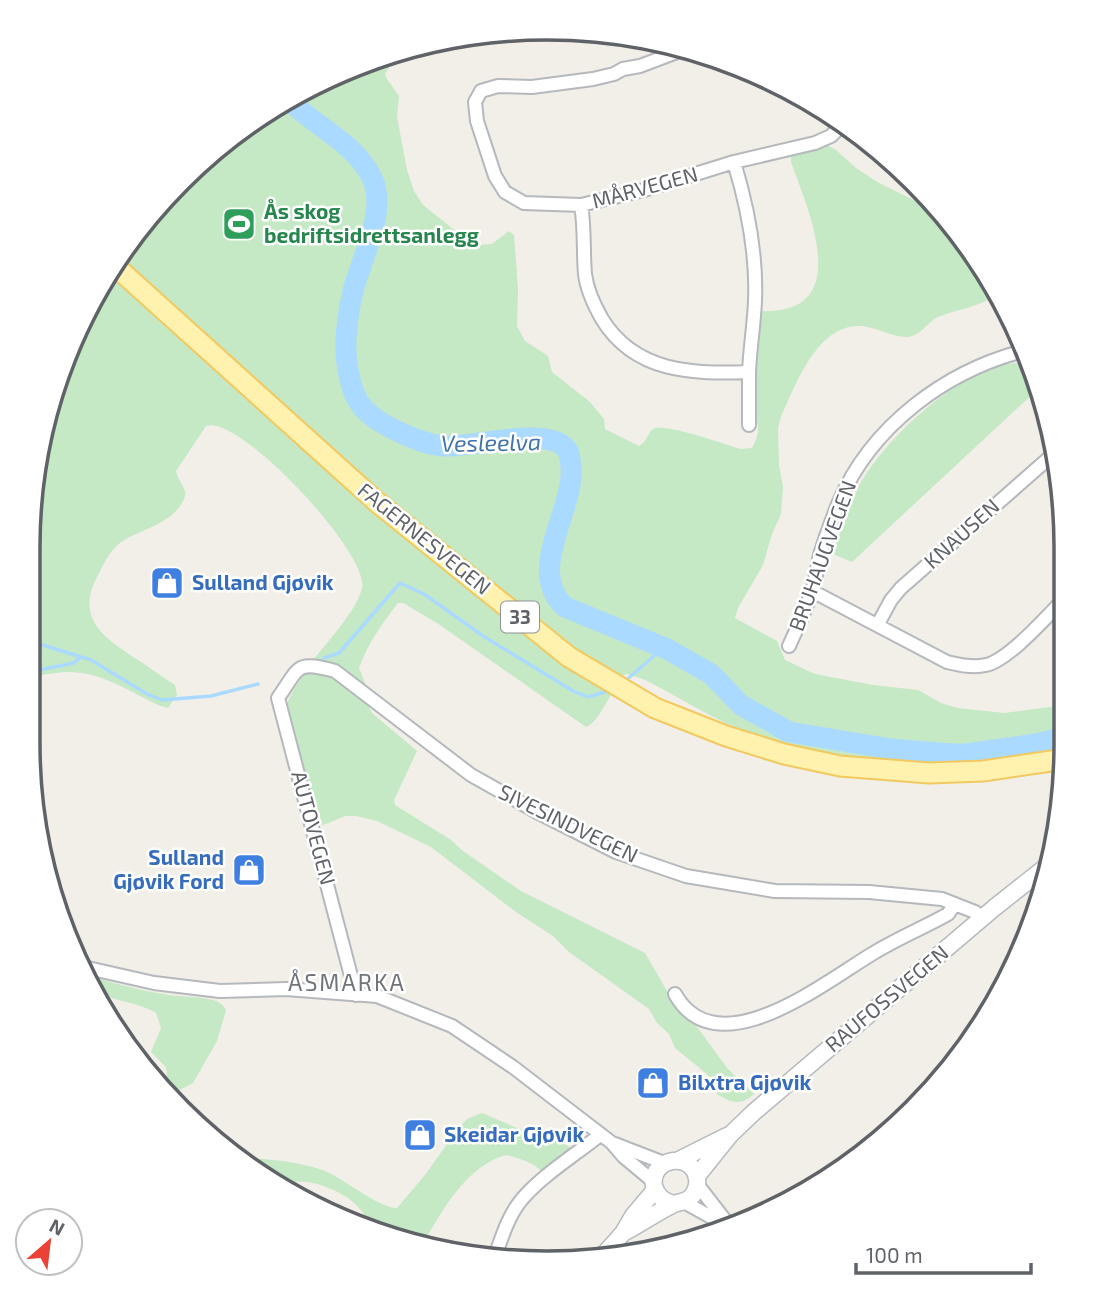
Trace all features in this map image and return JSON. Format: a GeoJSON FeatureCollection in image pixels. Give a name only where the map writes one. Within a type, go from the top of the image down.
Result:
{"type":"FeatureCollection","features":[{"type":"Feature","properties":{"kind":"main road","name":"FAGERNESVEGEN"},"geometry":{"type":"LineString","coordinates":[[122,272],[378,503],[569,657],[655,708],[726,736],[784,754],[840,766],[929,773],[1020,767],[1053,761]]}},
{"type":"Feature","properties":{"kind":"main road","name":"RAUFOSSVEGEN"},"geometry":{"type":"LineString","coordinates":[[623,1233],[693,1195],[697,1180],[730,1135],[1036,875]]}},
{"type":"Feature","properties":{"kind":"main road","name":"RAUFOSSVEGEN"},"geometry":{"type":"LineString","coordinates":[[611,1246],[654,1186],[656,1171],[730,1135]]}},
{"type":"Feature","properties":{"kind":"main road"},"geometry":{"type":"LineString","coordinates":[[672,1162],[690,1165],[697,1180]]}},
{"type":"Feature","properties":{"kind":"main road"},"geometry":{"type":"LineString","coordinates":[[654,1186],[663,1199],[678,1203]]}},
{"type":"Feature","properties":{"kind":"street","name":"MÅRVEGEN"},"geometry":{"type":"LineString","coordinates":[[668,55],[593,79],[532,87],[498,86],[481,90],[475,102],[477,121],[495,176],[505,192],[524,203],[581,205],[644,190],[734,162],[815,144],[836,131]]}},
{"type":"Feature","properties":{"kind":"street"},"geometry":{"type":"LineString","coordinates":[[734,162],[748,207],[754,257],[755,303],[749,372],[749,425]]}},
{"type":"Feature","properties":{"kind":"street"},"geometry":{"type":"LineString","coordinates":[[581,205],[585,228],[585,275],[592,301],[605,324],[620,341],[640,357],[657,365],[688,372],[749,372]]}},
{"type":"Feature","properties":{"kind":"street","name":"BRUHAUGVEGEN"},"geometry":{"type":"LineString","coordinates":[[789,646],[812,591],[821,551],[839,503],[856,468],[889,428],[921,399],[956,376],[1015,353]]}},
{"type":"Feature","properties":{"kind":"street","name":"KNAUSEN"},"geometry":{"type":"LineString","coordinates":[[878,624],[891,600],[901,589],[1046,460]]}},
{"type":"Feature","properties":{"kind":"street"},"geometry":{"type":"LineString","coordinates":[[812,591],[947,662],[968,667],[988,665],[1020,642],[1054,609]]}},
{"type":"Feature","properties":{"kind":"street","name":"SIVESINDVEGEN"},"geometry":{"type":"LineString","coordinates":[[299,668],[309,664],[335,671],[471,775],[616,852],[686,876],[775,891],[869,892],[942,899],[983,918]]}},
{"type":"Feature","properties":{"kind":"street","name":"AUTOVEGEN"},"geometry":{"type":"LineString","coordinates":[[299,668],[278,698],[356,995]]}},
{"type":"Feature","properties":{"kind":"street"},"geometry":{"type":"LineString","coordinates":[[675,994],[686,1010],[701,1018],[729,1024],[742,1023],[779,1010],[816,992],[870,955],[948,914],[955,904]]}},
{"type":"Feature","properties":{"kind":"street"},"geometry":{"type":"LineString","coordinates":[[94,969],[154,983],[220,991],[286,989],[377,996],[452,1026],[513,1067],[611,1143],[654,1186]]}},
{"type":"Feature","properties":{"kind":"street"},"geometry":{"type":"LineString","coordinates":[[498,1248],[519,1203],[535,1186],[600,1135]]}},
{"type":"Feature","properties":{"kind":"street"},"geometry":{"type":"LineString","coordinates":[[611,1143],[672,1162]]}},
{"type":"Feature","properties":{"kind":"street"},"geometry":{"type":"LineString","coordinates":[[697,1180],[724,1219]]}},
{"type":"Feature","properties":{"kind":"street"},"geometry":{"type":"LineString","coordinates":[[678,1203],[716,1221]]}},
{"type":"Feature","properties":{"kind":"green space"},"geometry":{"type":"Polygon","coordinates":[[[390,65],[385,74],[399,96],[397,117],[407,170],[414,191],[423,205],[457,232],[481,245],[492,244],[509,231],[514,235],[518,289],[517,326],[525,341],[548,356],[552,372],[590,402],[604,419],[605,429],[639,446],[653,429],[659,428],[682,431],[741,449],[752,448],[757,438],[757,421],[744,391],[742,372],[752,327],[759,311],[789,308],[807,297],[816,279],[818,257],[814,232],[791,162],[796,148],[822,142],[879,183],[917,202],[949,239],[989,299],[938,317],[912,336],[895,335],[861,326],[832,334],[820,345],[801,373],[781,417],[778,428],[779,465],[783,487],[781,514],[763,565],[735,618],[777,641],[785,660],[815,674],[918,690],[941,703],[957,708],[1004,713],[1054,706],[1054,744],[1047,753],[991,762],[936,764],[825,752],[747,732],[643,679],[627,674],[622,676],[596,719],[586,727],[437,623],[403,603],[398,603],[381,626],[359,668],[365,683],[364,698],[372,713],[417,751],[394,800],[395,805],[451,840],[521,891],[645,953],[678,1010],[698,1028],[727,1068],[754,1094],[740,1102],[717,1094],[715,1084],[708,1075],[675,1048],[669,1034],[657,1023],[649,1009],[431,847],[377,821],[356,816],[345,816],[315,826],[281,714],[302,676],[358,599],[362,588],[359,571],[325,518],[272,463],[245,441],[222,428],[206,426],[176,471],[185,493],[181,505],[168,518],[126,539],[116,547],[105,561],[91,593],[90,607],[99,630],[119,648],[175,685],[177,695],[168,708],[96,676],[66,672],[40,676],[40,547],[45,481],[50,448],[67,384],[93,323],[108,294],[145,239],[166,213],[213,166],[265,126],[294,108],[353,79],[390,65]]]}},
{"type":"Feature","properties":{"kind":"green space"},"geometry":{"type":"Polygon","coordinates":[[[1019,363],[1030,396],[852,562],[833,554],[858,488],[883,452],[918,415],[938,399],[958,385],[1002,365],[1019,363]]]}},
{"type":"Feature","properties":{"kind":"green space"},"geometry":{"type":"Polygon","coordinates":[[[98,978],[169,995],[207,999],[222,1005],[226,1010],[217,1041],[193,1083],[178,1091],[168,1080],[166,1067],[151,1052],[161,1028],[156,1013],[109,997],[98,978]]]}},
{"type":"Feature","properties":{"kind":"green space"},"geometry":{"type":"Polygon","coordinates":[[[482,1113],[517,1128],[548,1136],[582,1153],[551,1181],[535,1166],[523,1160],[506,1155],[492,1161],[467,1179],[427,1236],[365,1217],[347,1197],[327,1187],[308,1182],[292,1182],[257,1159],[306,1165],[325,1171],[371,1198],[397,1208],[467,1119],[482,1113]]]}},
{"type":"Feature","properties":{"kind":"waterway","name":"Vesleelva"},"geometry":{"type":"LineString","coordinates":[[296,107],[356,155],[372,178],[376,191],[377,205],[372,234],[353,291],[346,330],[348,370],[358,401],[371,415],[390,427],[436,445],[457,446],[529,438],[559,443],[568,451],[570,483],[550,558],[550,576],[554,592],[565,607],[667,649],[711,674],[741,705],[789,732],[891,749],[951,754],[967,754],[1054,740]]}},
{"type":"Feature","properties":{"kind":"waterway"},"geometry":{"type":"LineString","coordinates":[[324,658],[339,653],[400,583],[424,594],[483,636],[573,691],[588,697],[612,690]]}},
{"type":"Feature","properties":{"kind":"waterway"},"geometry":{"type":"LineString","coordinates":[[40,644],[91,660],[147,694],[162,700],[211,696],[258,684]]}},
{"type":"Feature","properties":{"kind":"waterway"},"geometry":{"type":"LineString","coordinates":[[624,682],[663,648]]}},
{"type":"Feature","properties":{"kind":"waterway"},"geometry":{"type":"LineString","coordinates":[[40,670],[74,663],[80,657]]}},
{"type":"Feature","properties":{"kind":"place","name":"Ås skog bedriftsidrettsanlegg"},"geometry":{"type":"Point","coordinates":[239,224]}},
{"type":"Feature","properties":{"kind":"place","name":"Sulland Gjøvik"},"geometry":{"type":"Point","coordinates":[167,583]}},
{"type":"Feature","properties":{"kind":"place","name":"Sulland Gjøvik Ford"},"geometry":{"type":"Point","coordinates":[249,870]}},
{"type":"Feature","properties":{"kind":"place","name":"Bilxtra Gjøvik"},"geometry":{"type":"Point","coordinates":[653,1083]}},
{"type":"Feature","properties":{"kind":"place","name":"Skeidar Gjøvik"},"geometry":{"type":"Point","coordinates":[420,1135]}},
{"type":"Feature","properties":{"kind":"district","name":"ÅSMARKA"},"geometry":{"type":"Point","coordinates":[347,983]}}]}
